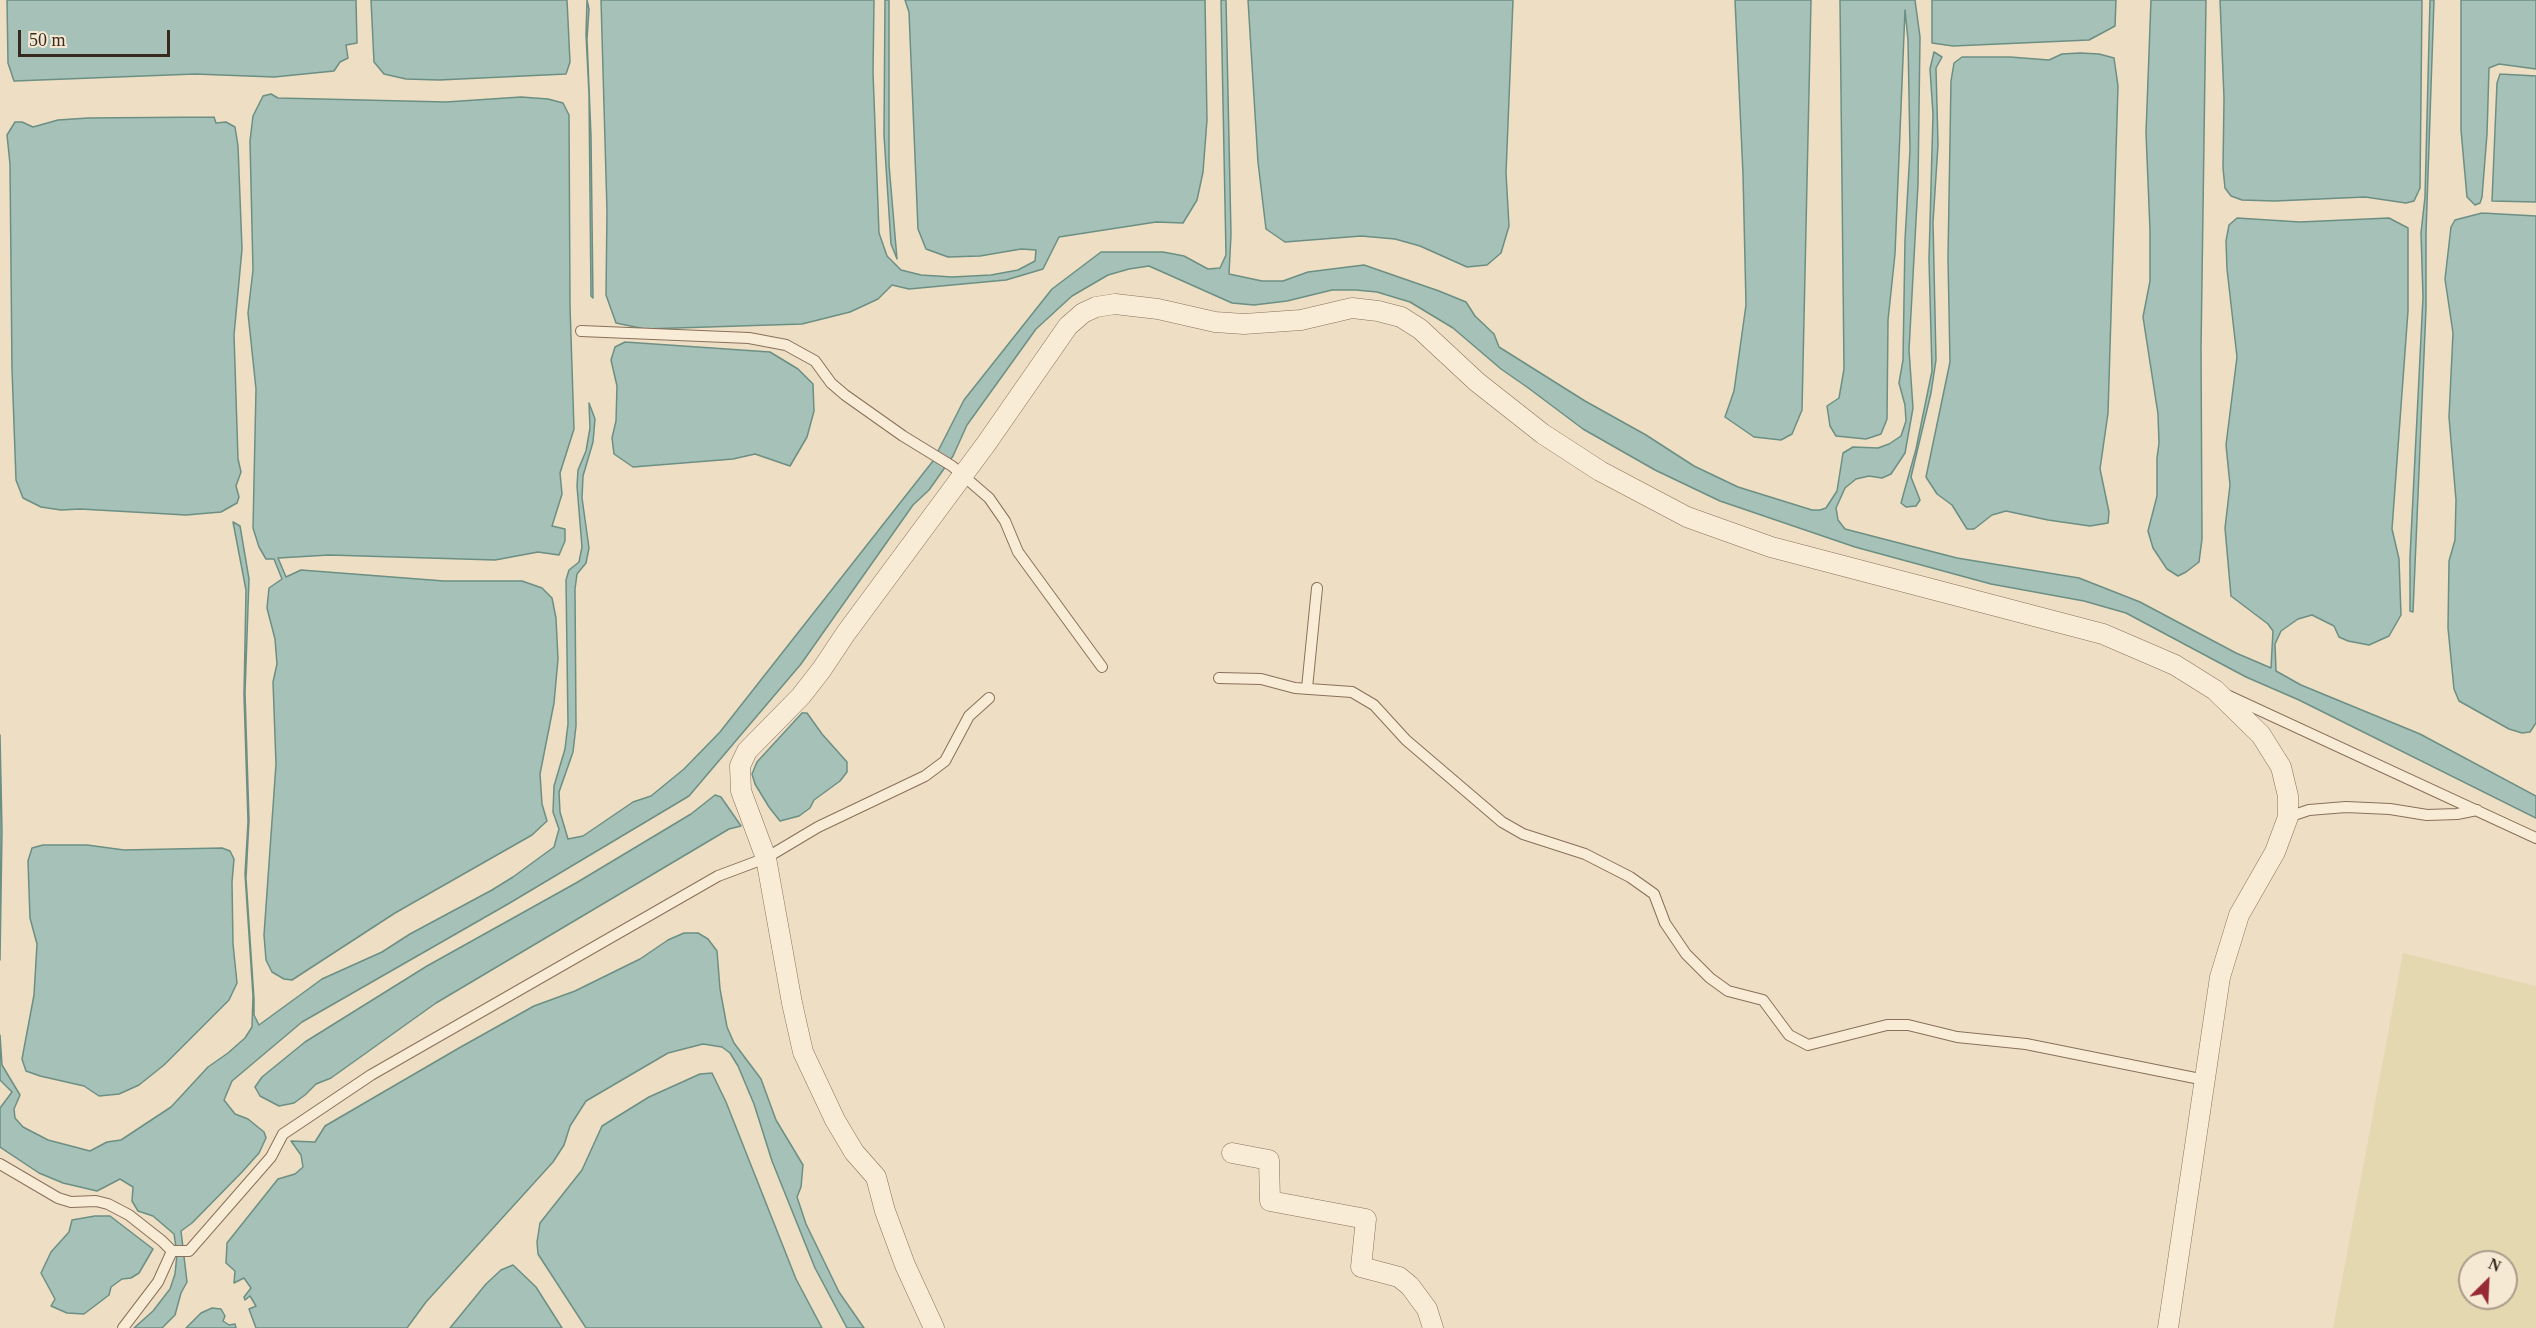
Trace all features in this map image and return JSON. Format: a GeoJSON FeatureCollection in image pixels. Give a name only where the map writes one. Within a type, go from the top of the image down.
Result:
{"type":"FeatureCollection","features":[{"type":"Feature","properties":{"kind":"street"},"geometry":{"type":"LineString","coordinates":[[934,1328],[904,1265],[876,1177],[854,1152],[844,1136],[803,1052],[766,858],[741,791],[740,766],[747,751],[801,696],[822,669],[958,470],[1068,326],[1083,313],[1096,307],[1115,304],[1158,309],[1215,322],[1244,324],[1301,320],[1352,308],[1401,317],[1420,329],[1477,382],[1543,434],[1600,471],[1687,516],[1771,547],[2103,634],[2175,665],[2215,690],[2261,735],[2281,767],[2289,796],[2288,817],[2275,852],[2239,915],[2220,977],[2168,1328]]}},
{"type":"Feature","properties":{"kind":"street"},"geometry":{"type":"LineString","coordinates":[[1232,1153],[1269,1160],[1270,1201],[1366,1220],[1361,1267],[1399,1277],[1410,1286],[1427,1309],[1433,1328]]}},
{"type":"Feature","properties":{"kind":"lane"},"geometry":{"type":"LineString","coordinates":[[581,331],[748,338],[786,345],[815,361],[831,383],[845,395],[958,470],[989,498],[1005,521],[1018,552],[1102,667]]}},
{"type":"Feature","properties":{"kind":"lane"},"geometry":{"type":"LineString","coordinates":[[1307,688],[1317,588]]}},
{"type":"Feature","properties":{"kind":"lane"},"geometry":{"type":"LineString","coordinates":[[1219,678],[1261,679],[1295,688],[1352,692],[1374,705],[1406,740],[1502,822],[1523,834],[1585,854],[1630,877],[1654,894],[1665,922],[1686,954],[1710,978],[1728,991],[1763,1000],[1789,1035],[1809,1045],[1887,1025],[1908,1025],[1957,1037],[2026,1044],[2205,1080]]}},
{"type":"Feature","properties":{"kind":"lane"},"geometry":{"type":"LineString","coordinates":[[2215,690],[2536,838]]}},
{"type":"Feature","properties":{"kind":"lane"},"geometry":{"type":"LineString","coordinates":[[0,1164],[58,1198],[71,1202],[96,1201],[108,1204],[142,1226],[171,1251],[189,1251],[271,1157],[284,1134],[291,1129],[371,1075],[718,876],[766,858],[818,828],[925,776],[945,761],[969,716],[989,698]]}},
{"type":"Feature","properties":{"kind":"lane"},"geometry":{"type":"LineString","coordinates":[[2288,817],[2309,810],[2346,807],[2390,809],[2427,815],[2457,814],[2477,810]]}},
{"type":"Feature","properties":{"kind":"lane"},"geometry":{"type":"LineString","coordinates":[[123,1328],[158,1282],[171,1251]]}},
{"type":"Feature","properties":{"kind":"shaded area"},"geometry":{"type":"Polygon","coordinates":[[[7,0],[356,0],[357,43],[346,45],[348,58],[340,62],[334,71],[274,77],[195,74],[14,81],[8,63],[7,0]]]}},
{"type":"Feature","properties":{"kind":"shaded area"},"geometry":{"type":"Polygon","coordinates":[[[371,0],[567,0],[570,62],[566,74],[439,80],[406,79],[384,74],[374,62],[371,0]]]}},
{"type":"Feature","properties":{"kind":"shaded area"},"geometry":{"type":"Polygon","coordinates":[[[587,0],[589,9],[587,39],[591,136],[593,298],[591,296],[589,94],[586,35],[587,0]]]}},
{"type":"Feature","properties":{"kind":"shaded area"},"geometry":{"type":"Polygon","coordinates":[[[601,0],[874,0],[873,72],[879,233],[887,256],[901,270],[921,275],[952,277],[991,275],[1018,270],[1035,261],[1036,250],[1021,249],[980,256],[948,257],[926,249],[918,229],[909,12],[905,0],[1205,0],[1207,120],[1203,172],[1197,200],[1183,223],[1156,222],[1059,237],[1043,269],[1006,280],[909,289],[892,285],[878,299],[850,312],[802,324],[645,329],[616,323],[606,295],[607,211],[601,0]]]}},
{"type":"Feature","properties":{"kind":"shaded area"},"geometry":{"type":"Polygon","coordinates":[[[885,0],[889,0],[889,165],[897,259],[891,244],[884,135],[885,0]]]}},
{"type":"Feature","properties":{"kind":"shaded area"},"geometry":{"type":"Polygon","coordinates":[[[1221,0],[1226,0],[1231,234],[1229,274],[1262,281],[1283,281],[1308,272],[1364,265],[1439,291],[1466,302],[1475,316],[1494,334],[1499,347],[1694,466],[1738,487],[1812,510],[1820,510],[1826,508],[1837,491],[1843,453],[1853,447],[1878,448],[1889,444],[1901,436],[1906,421],[1905,405],[1899,383],[1903,360],[1905,240],[1910,150],[1908,40],[1905,10],[1895,254],[1888,320],[1887,419],[1881,434],[1866,439],[1836,436],[1830,426],[1827,406],[1839,398],[1844,369],[1840,0],[1915,0],[1920,37],[1918,184],[1909,350],[1913,408],[1905,453],[1891,474],[1882,478],[1869,476],[1856,479],[1845,488],[1836,508],[1838,520],[1845,529],[1957,558],[2079,578],[2140,602],[2236,653],[2271,668],[2273,631],[2268,624],[2231,596],[2225,528],[2230,485],[2226,445],[2237,357],[2227,269],[2226,241],[2229,225],[2237,218],[2300,222],[2389,218],[2408,228],[2408,311],[2392,529],[2399,559],[2401,615],[2389,636],[2369,645],[2339,637],[2334,626],[2312,615],[2298,619],[2281,631],[2275,644],[2276,671],[2301,685],[2420,734],[2536,796],[2536,818],[2299,700],[2246,677],[2126,613],[2084,601],[1991,584],[1855,547],[1720,501],[1655,470],[1583,429],[1501,369],[1453,328],[1410,302],[1377,292],[1332,290],[1287,301],[1254,305],[1232,303],[1149,266],[1129,269],[1108,275],[1072,296],[1036,329],[967,425],[953,456],[929,490],[913,505],[801,664],[689,796],[508,904],[302,1022],[232,1081],[224,1100],[235,1114],[248,1119],[264,1132],[266,1138],[259,1153],[242,1172],[192,1223],[181,1231],[187,1282],[181,1293],[175,1315],[162,1328],[134,1328],[153,1311],[170,1289],[175,1274],[177,1254],[174,1234],[153,1216],[138,1211],[132,1201],[133,1187],[120,1179],[97,1191],[63,1183],[39,1173],[0,1147],[0,1108],[12,1092],[0,1080],[0,1035],[2,1065],[20,1095],[14,1109],[15,1118],[23,1127],[48,1140],[90,1151],[107,1142],[121,1140],[171,1107],[208,1067],[245,1038],[252,1027],[253,996],[245,874],[248,822],[244,695],[246,590],[233,522],[240,526],[249,579],[245,693],[249,820],[246,878],[254,999],[254,1015],[259,1025],[322,979],[382,952],[410,934],[492,890],[554,847],[559,829],[553,812],[554,786],[565,749],[568,724],[566,580],[569,570],[579,562],[582,547],[577,486],[578,470],[586,451],[590,428],[589,403],[595,419],[593,442],[583,476],[582,498],[589,548],[586,563],[577,574],[575,589],[576,726],[573,752],[559,792],[560,812],[568,839],[583,836],[633,802],[651,796],[684,769],[720,732],[933,461],[964,400],[1052,289],[1101,252],[1163,252],[1184,256],[1208,269],[1220,268],[1226,255],[1221,0]]]}},
{"type":"Feature","properties":{"kind":"shaded area"},"geometry":{"type":"Polygon","coordinates":[[[1248,0],[1513,0],[1506,173],[1509,226],[1501,253],[1487,265],[1467,267],[1420,246],[1395,239],[1361,236],[1285,242],[1266,229],[1258,162],[1248,0]]]}},
{"type":"Feature","properties":{"kind":"shaded area"},"geometry":{"type":"Polygon","coordinates":[[[1735,0],[1811,0],[1802,410],[1792,434],[1781,440],[1754,437],[1725,417],[1734,391],[1746,305],[1735,0]]]}},
{"type":"Feature","properties":{"kind":"shaded area"},"geometry":{"type":"Polygon","coordinates":[[[1932,0],[2116,0],[2115,26],[2089,40],[1953,46],[1932,43],[1932,0]]]}},
{"type":"Feature","properties":{"kind":"shaded area"},"geometry":{"type":"Polygon","coordinates":[[[2151,0],[2206,0],[2201,349],[2202,539],[2199,562],[2178,576],[2167,569],[2153,548],[2148,531],[2157,496],[2159,443],[2158,414],[2143,317],[2150,281],[2146,133],[2151,0]]]}},
{"type":"Feature","properties":{"kind":"shaded area"},"geometry":{"type":"Polygon","coordinates":[[[2220,0],[2422,0],[2420,188],[2414,201],[2406,203],[2365,197],[2275,201],[2242,200],[2231,196],[2225,188],[2223,168],[2224,98],[2220,0]]]}},
{"type":"Feature","properties":{"kind":"shaded area"},"geometry":{"type":"Polygon","coordinates":[[[2430,0],[2434,0],[2426,233],[2426,308],[2413,612],[2410,611],[2410,557],[2423,297],[2421,233],[2425,197],[2430,0]]]}},
{"type":"Feature","properties":{"kind":"shaded area"},"geometry":{"type":"Polygon","coordinates":[[[2461,0],[2536,0],[2536,69],[2499,64],[2489,68],[2482,197],[2480,203],[2475,205],[2467,197],[2461,130],[2461,0]]]}},
{"type":"Feature","properties":{"kind":"shaded area"},"geometry":{"type":"Polygon","coordinates":[[[1934,52],[1942,57],[1936,68],[1938,145],[1933,222],[1936,360],[1931,393],[1911,477],[1920,500],[1916,506],[1906,507],[1901,503],[1916,449],[1932,371],[1929,259],[1933,114],[1930,69],[1934,52]]]}},
{"type":"Feature","properties":{"kind":"shaded area"},"geometry":{"type":"Polygon","coordinates":[[[2080,53],[2114,58],[2118,86],[2108,413],[2100,469],[2109,512],[2108,523],[2090,526],[2006,511],[1992,515],[1974,529],[1967,529],[1952,505],[1937,494],[1926,477],[1950,362],[1948,258],[1951,81],[1954,63],[1962,57],[2049,60],[2062,54],[2080,53]]]}},
{"type":"Feature","properties":{"kind":"shaded area"},"geometry":{"type":"Polygon","coordinates":[[[2500,74],[2536,76],[2536,202],[2492,201],[2497,83],[2500,74]]]}},
{"type":"Feature","properties":{"kind":"shaded area"},"geometry":{"type":"Polygon","coordinates":[[[271,94],[278,98],[446,102],[521,97],[548,99],[563,103],[569,115],[570,306],[574,429],[560,473],[562,494],[552,526],[565,529],[565,541],[559,555],[538,552],[495,560],[329,555],[278,558],[286,577],[301,570],[444,581],[522,581],[542,588],[552,598],[556,618],[558,659],[554,703],[540,774],[542,804],[547,821],[532,835],[395,913],[292,980],[284,979],[272,972],[266,960],[264,935],[276,764],[273,682],[277,664],[275,639],[267,608],[269,588],[282,579],[274,559],[266,559],[259,547],[253,528],[256,389],[248,313],[253,270],[250,141],[253,116],[263,96],[271,94]]]}},
{"type":"Feature","properties":{"kind":"shaded area"},"geometry":{"type":"Polygon","coordinates":[[[214,117],[216,123],[226,122],[235,127],[238,146],[242,249],[234,335],[238,459],[241,472],[236,486],[239,497],[237,503],[221,512],[186,515],[61,510],[41,507],[23,498],[16,480],[12,369],[10,164],[7,135],[15,122],[22,122],[33,127],[58,120],[88,118],[214,117]]]}},
{"type":"Feature","properties":{"kind":"shaded area"},"geometry":{"type":"Polygon","coordinates":[[[2482,213],[2536,216],[2536,723],[2530,732],[2522,733],[2509,729],[2459,701],[2454,689],[2448,628],[2449,561],[2455,540],[2456,500],[2449,417],[2453,333],[2445,279],[2451,227],[2455,220],[2482,213]]]}},
{"type":"Feature","properties":{"kind":"shaded area"},"geometry":{"type":"Polygon","coordinates":[[[625,342],[770,352],[798,369],[813,384],[814,411],[807,437],[790,466],[755,454],[733,459],[633,467],[614,454],[612,438],[616,421],[617,386],[611,360],[615,347],[625,342]]]}},
{"type":"Feature","properties":{"kind":"shaded area"},"geometry":{"type":"Polygon","coordinates":[[[802,713],[807,713],[847,762],[847,772],[840,781],[814,800],[810,808],[799,816],[780,821],[755,784],[752,774],[757,762],[802,713]]]}},
{"type":"Feature","properties":{"kind":"shaded area"},"geometry":{"type":"Polygon","coordinates":[[[0,735],[2,831],[0,960],[0,735]]]}},
{"type":"Feature","properties":{"kind":"shaded area"},"geometry":{"type":"Polygon","coordinates":[[[715,795],[721,797],[741,826],[729,829],[436,1003],[331,1078],[316,1084],[294,1103],[279,1106],[260,1096],[255,1087],[262,1077],[305,1042],[427,966],[576,883],[691,814],[715,795]]]}},
{"type":"Feature","properties":{"kind":"shaded area"},"geometry":{"type":"Polygon","coordinates":[[[43,845],[87,845],[124,850],[222,848],[230,851],[234,859],[233,944],[237,983],[229,1000],[164,1065],[139,1085],[119,1094],[99,1096],[84,1086],[26,1071],[22,1059],[34,995],[37,944],[30,918],[28,861],[32,848],[43,845]]]}},
{"type":"Feature","properties":{"kind":"shaded area"},"geometry":{"type":"Polygon","coordinates":[[[684,933],[698,933],[708,939],[717,951],[720,989],[727,1027],[734,1043],[761,1079],[776,1120],[803,1165],[801,1187],[797,1197],[806,1224],[839,1292],[864,1328],[847,1328],[815,1268],[772,1161],[754,1104],[738,1066],[730,1053],[722,1047],[703,1044],[668,1053],[586,1101],[570,1126],[564,1145],[553,1162],[426,1302],[407,1328],[256,1328],[249,1309],[256,1306],[250,1296],[245,1300],[244,1297],[251,1288],[244,1278],[234,1283],[235,1271],[226,1263],[227,1243],[278,1179],[295,1174],[303,1167],[301,1155],[291,1141],[315,1142],[325,1126],[459,1048],[534,1006],[575,991],[640,959],[668,940],[684,933]]]}},
{"type":"Feature","properties":{"kind":"shaded area"},"geometry":{"type":"Polygon","coordinates":[[[2403,953],[2536,986],[2536,1328],[2333,1328],[2403,953]]]}},
{"type":"Feature","properties":{"kind":"shaded area"},"geometry":{"type":"Polygon","coordinates":[[[712,1073],[726,1102],[796,1279],[822,1328],[586,1328],[538,1254],[540,1223],[582,1170],[602,1126],[649,1097],[700,1074],[712,1073]]]}},
{"type":"Feature","properties":{"kind":"shaded area"},"geometry":{"type":"Polygon","coordinates":[[[110,1216],[153,1249],[139,1273],[131,1278],[122,1279],[111,1287],[109,1295],[84,1314],[67,1313],[51,1306],[55,1299],[41,1273],[51,1252],[69,1232],[72,1220],[110,1216]]]}},
{"type":"Feature","properties":{"kind":"shaded area"},"geometry":{"type":"Polygon","coordinates":[[[513,1265],[536,1287],[562,1328],[450,1328],[486,1284],[501,1270],[513,1265]]]}},
{"type":"Feature","properties":{"kind":"shaded area"},"geometry":{"type":"Polygon","coordinates":[[[212,1308],[221,1309],[225,1316],[223,1321],[229,1325],[235,1324],[236,1328],[186,1328],[201,1313],[212,1308]]]}}]}
